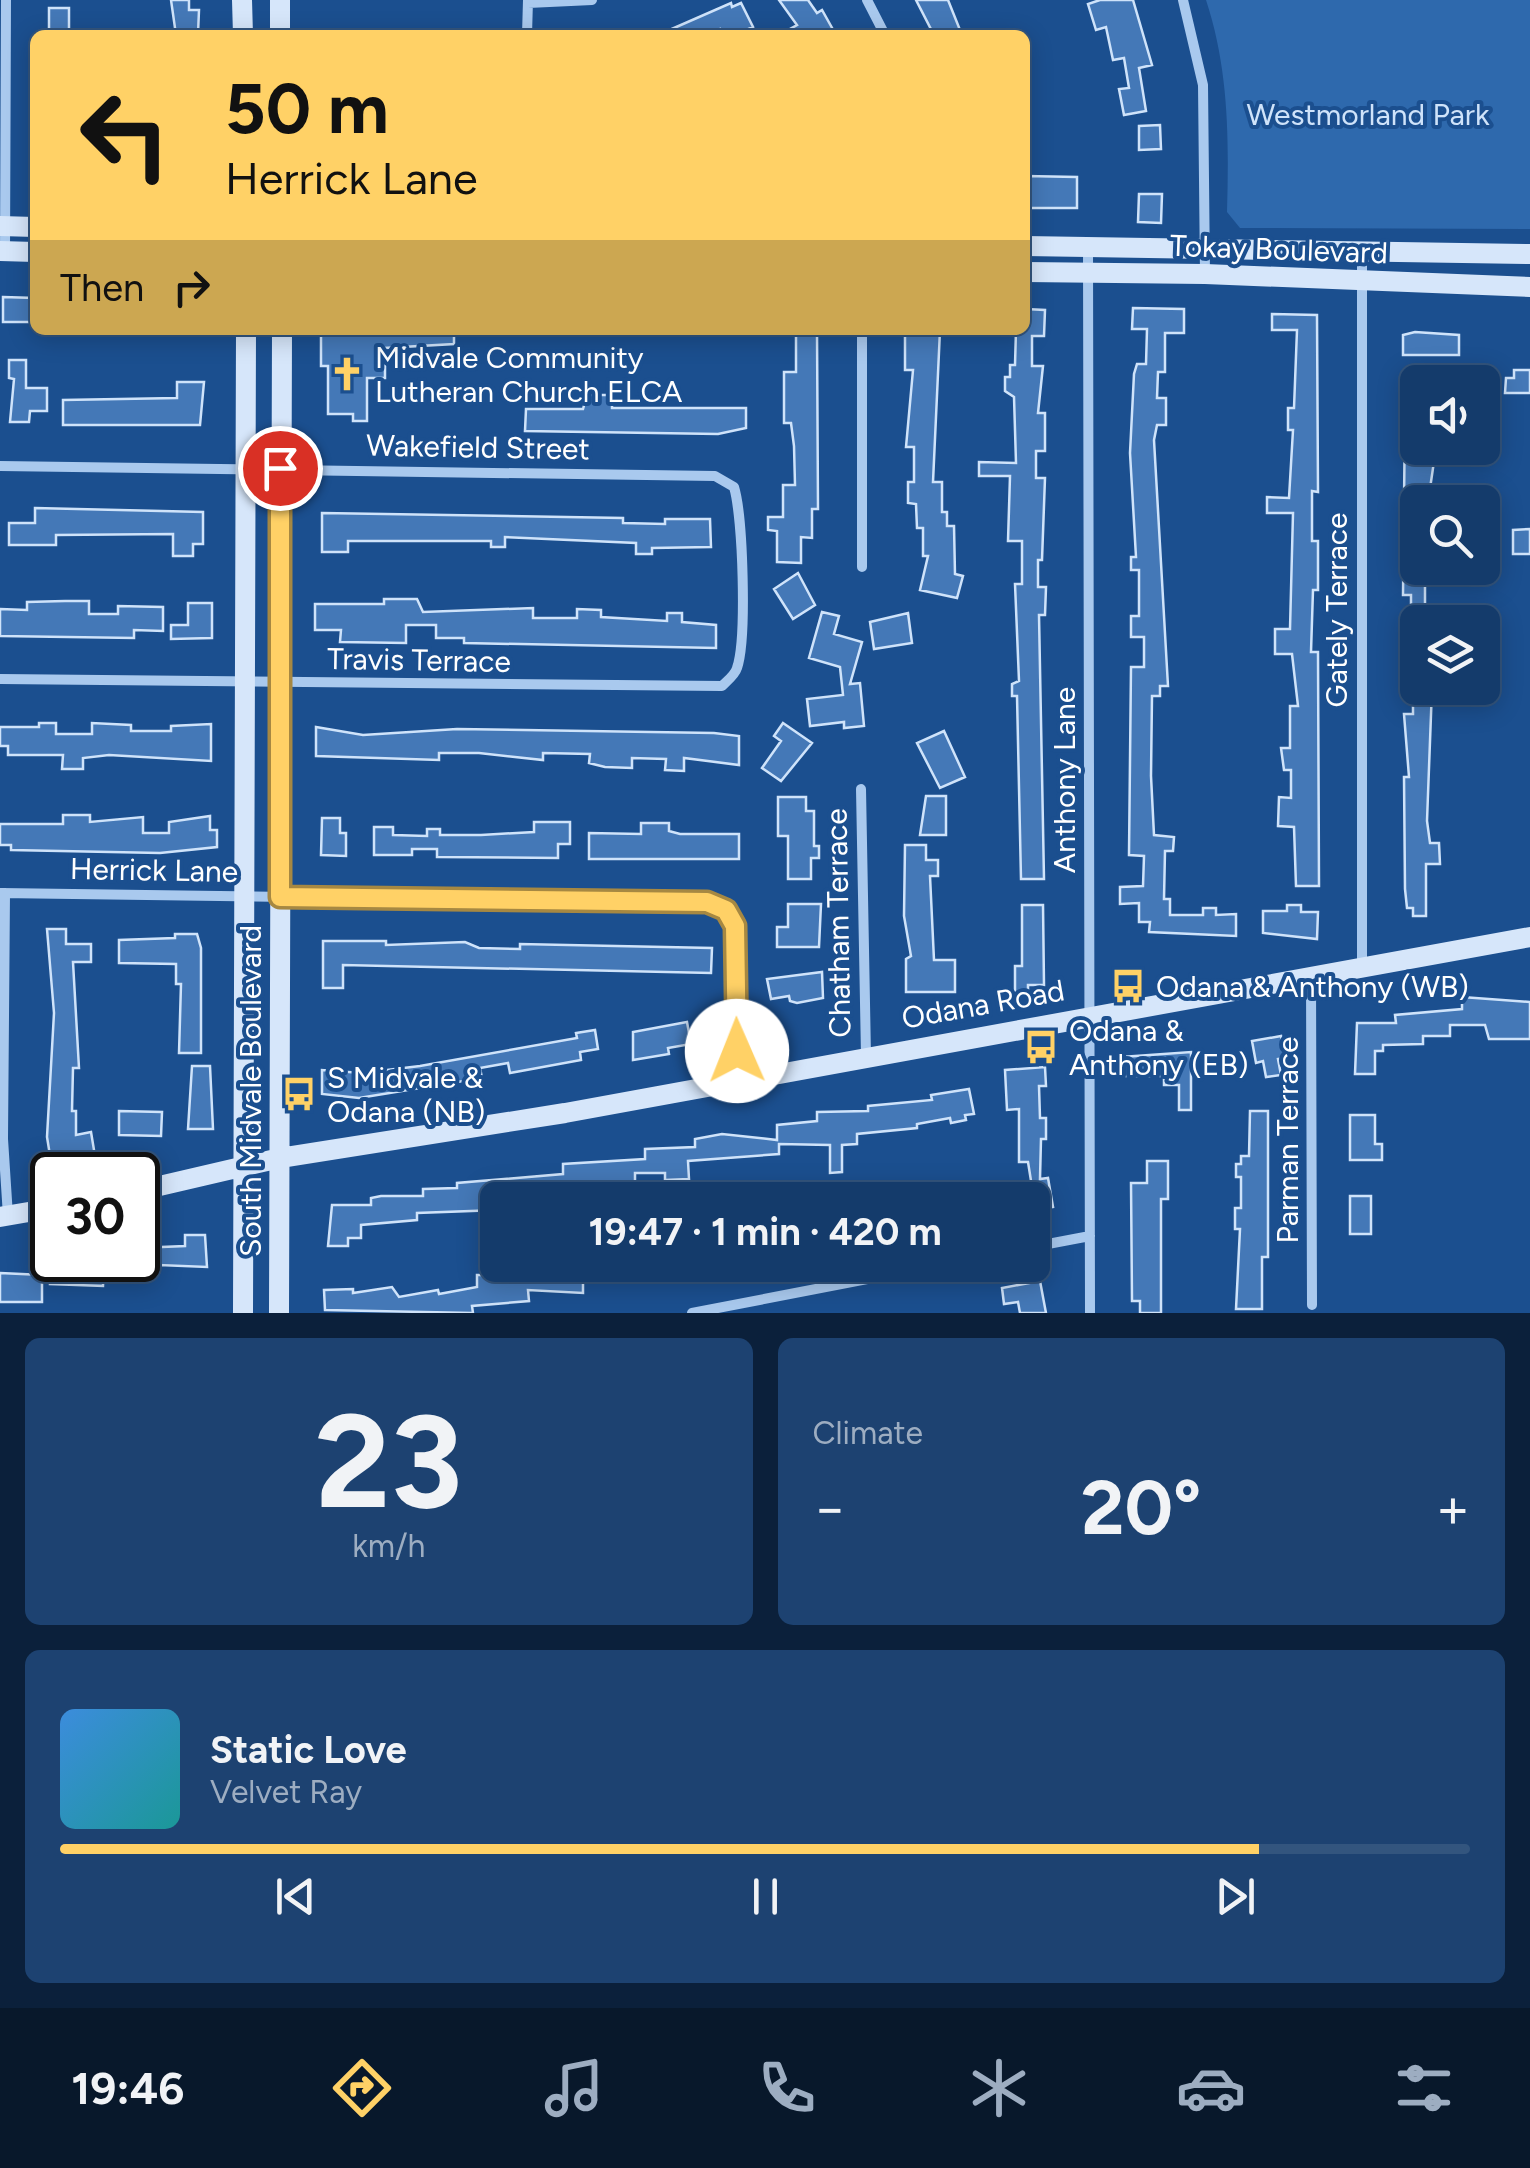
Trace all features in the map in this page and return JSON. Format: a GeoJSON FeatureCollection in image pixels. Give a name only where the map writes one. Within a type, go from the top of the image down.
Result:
{"type":"FeatureCollection","features":[{"type":"Feature","properties":{"kind":"street"},"geometry":{"type":"LineString","coordinates":[[6,0],[3,251],[30,252]]}},
{"type":"Feature","properties":{"kind":"street"},"geometry":{"type":"LineString","coordinates":[[242,0],[243,30]]}},
{"type":"Feature","properties":{"kind":"street"},"geometry":{"type":"LineString","coordinates":[[280,0],[280,30]]}},
{"type":"Feature","properties":{"kind":"street"},"geometry":{"type":"LineString","coordinates":[[528,30],[528,1],[592,0]]}},
{"type":"Feature","properties":{"kind":"street"},"geometry":{"type":"LineString","coordinates":[[867,0],[882,30]]}},
{"type":"Feature","properties":{"kind":"street"},"geometry":{"type":"LineString","coordinates":[[1183,0],[1203,86],[1205,274]]}},
{"type":"Feature","properties":{"kind":"street"},"geometry":{"type":"LineString","coordinates":[[3,226],[30,226]]}},
{"type":"Feature","properties":{"kind":"street","name":"Tokay Boulevard"},"geometry":{"type":"LineString","coordinates":[[1030,246],[1530,254]]}},
{"type":"Feature","properties":{"kind":"street","name":"Anthony Lane"},"geometry":{"type":"LineString","coordinates":[[1088,247],[1090,1313]]}},
{"type":"Feature","properties":{"kind":"street","name":"Gately Terrace"},"geometry":{"type":"LineString","coordinates":[[1362,253],[1362,966]]}},
{"type":"Feature","properties":{"kind":"street","name":"Tokay Boulevard"},"geometry":{"type":"LineString","coordinates":[[1030,272],[1205,274],[1530,287]]}},
{"type":"Feature","properties":{"kind":"street","name":"South Midvale Boulevard"},"geometry":{"type":"LineString","coordinates":[[243,1313],[246,335]]}},
{"type":"Feature","properties":{"kind":"street","name":"South Midvale Boulevard"},"geometry":{"type":"LineString","coordinates":[[279,1313],[282,335]]}},
{"type":"Feature","properties":{"kind":"street"},"geometry":{"type":"LineString","coordinates":[[862,335],[862,567]]}},
{"type":"Feature","properties":{"kind":"street","name":"Wakefield Street"},"geometry":{"type":"LineString","coordinates":[[0,466],[715,476],[734,487],[740,509],[736,670],[718,686]]}},
{"type":"Feature","properties":{"kind":"street","name":"Travis Terrace"},"geometry":{"type":"LineString","coordinates":[[0,680],[718,686]]}},
{"type":"Feature","properties":{"kind":"street","name":"Chatham Terrace"},"geometry":{"type":"LineString","coordinates":[[861,789],[866,1056]]}},
{"type":"Feature","properties":{"kind":"street"},"geometry":{"type":"LineString","coordinates":[[2,893],[4,1217],[30,1212]]}},
{"type":"Feature","properties":{"kind":"street","name":"Herrick Lane"},"geometry":{"type":"LineString","coordinates":[[2,893],[707,902],[726,910],[735,926],[738,1080]]}},
{"type":"Feature","properties":{"kind":"street","name":"Odana Road"},"geometry":{"type":"LineString","coordinates":[[160,1188],[1530,937]]}},
{"type":"Feature","properties":{"kind":"street","name":"Parman Terrace"},"geometry":{"type":"LineString","coordinates":[[1312,975],[1312,1306]]}},
{"type":"Feature","properties":{"kind":"street"},"geometry":{"type":"LineString","coordinates":[[1050,1244],[1090,1236]]}},
{"type":"Feature","properties":{"kind":"street"},"geometry":{"type":"LineString","coordinates":[[692,1313],[852,1282]]}},
{"type":"Feature","properties":{"kind":"green space","name":"Westmorland Park"},"geometry":{"type":"Polygon","coordinates":[[[1206,0],[1530,0],[1530,229],[1240,228],[1227,212],[1223,79],[1206,0]]]}},
{"type":"Feature","properties":{"kind":"building"},"geometry":{"type":"Polygon","coordinates":[[[171,0],[189,0],[189,10],[199,10],[198,30],[175,30],[171,0]]]}},
{"type":"Feature","properties":{"kind":"building"},"geometry":{"type":"Polygon","coordinates":[[[779,0],[808,0],[817,13],[822,10],[833,30],[788,30],[797,25],[779,0]]]}},
{"type":"Feature","properties":{"kind":"building"},"geometry":{"type":"Polygon","coordinates":[[[916,0],[948,0],[960,30],[931,30],[916,0]]]}},
{"type":"Feature","properties":{"kind":"building"},"geometry":{"type":"Polygon","coordinates":[[[1133,0],[1152,65],[1139,68],[1146,111],[1124,115],[1119,89],[1129,88],[1124,58],[1113,60],[1106,27],[1096,30],[1088,4],[1133,0]]]}},
{"type":"Feature","properties":{"kind":"building"},"geometry":{"type":"Polygon","coordinates":[[[731,3],[732,7],[741,3],[753,27],[746,30],[669,30],[731,3]]]}},
{"type":"Feature","properties":{"kind":"building"},"geometry":{"type":"Polygon","coordinates":[[[49,8],[69,8],[69,30],[49,30],[49,8]]]}},
{"type":"Feature","properties":{"kind":"building"},"geometry":{"type":"Polygon","coordinates":[[[1160,125],[1161,149],[1139,150],[1139,126],[1160,125]]]}},
{"type":"Feature","properties":{"kind":"building"},"geometry":{"type":"Polygon","coordinates":[[[1030,176],[1077,177],[1077,208],[1030,208],[1030,176]]]}},
{"type":"Feature","properties":{"kind":"building"},"geometry":{"type":"Polygon","coordinates":[[[1139,194],[1162,194],[1161,223],[1138,222],[1139,194]]]}},
{"type":"Feature","properties":{"kind":"building"},"geometry":{"type":"Polygon","coordinates":[[[3,297],[30,298],[30,322],[3,322],[3,297]]]}},
{"type":"Feature","properties":{"kind":"building"},"geometry":{"type":"Polygon","coordinates":[[[1133,308],[1184,309],[1184,333],[1165,333],[1165,372],[1158,372],[1157,398],[1166,398],[1166,425],[1157,425],[1154,440],[1168,686],[1160,686],[1160,696],[1152,696],[1151,776],[1154,835],[1174,837],[1173,851],[1165,851],[1164,899],[1170,899],[1170,915],[1203,915],[1203,908],[1216,908],[1216,915],[1236,914],[1236,936],[1149,932],[1150,922],[1139,922],[1139,903],[1120,904],[1120,887],[1143,886],[1144,856],[1129,855],[1131,667],[1144,667],[1144,637],[1131,637],[1131,616],[1139,616],[1139,570],[1131,570],[1131,557],[1136,557],[1130,453],[1134,374],[1137,364],[1146,364],[1147,329],[1132,329],[1133,308]]]}},
{"type":"Feature","properties":{"kind":"building"},"geometry":{"type":"Polygon","coordinates":[[[1030,309],[1045,310],[1044,336],[1032,336],[1032,366],[1043,366],[1038,413],[1045,413],[1045,451],[1036,451],[1036,478],[1045,478],[1042,560],[1038,560],[1038,587],[1046,587],[1045,615],[1039,615],[1044,879],[1021,879],[1017,696],[1012,696],[1012,684],[1019,681],[1015,584],[1022,584],[1022,541],[1008,541],[1010,476],[979,476],[979,462],[1016,463],[1014,397],[1005,391],[1005,377],[1010,377],[1010,365],[1015,365],[1016,335],[1030,335],[1030,309]]]}},
{"type":"Feature","properties":{"kind":"building"},"geometry":{"type":"Polygon","coordinates":[[[1272,314],[1317,315],[1318,492],[1312,491],[1312,541],[1318,541],[1318,590],[1313,590],[1311,652],[1318,652],[1319,886],[1296,886],[1294,827],[1278,826],[1279,797],[1291,798],[1291,770],[1284,770],[1281,748],[1290,748],[1290,706],[1298,706],[1292,654],[1275,654],[1275,629],[1290,629],[1293,513],[1267,513],[1267,497],[1289,498],[1293,430],[1288,430],[1288,408],[1294,408],[1297,330],[1272,330],[1272,314]]]}},
{"type":"Feature","properties":{"kind":"building","name":"Midvale Community Lutheran Church ELCA"},"geometry":{"type":"Polygon","coordinates":[[[321,335],[454,335],[454,344],[385,348],[385,378],[367,378],[367,421],[353,421],[353,414],[328,414],[328,366],[321,366],[321,335]]]}},
{"type":"Feature","properties":{"kind":"building"},"geometry":{"type":"Polygon","coordinates":[[[796,335],[817,335],[818,509],[812,509],[812,538],[801,537],[801,563],[777,562],[777,531],[768,530],[768,517],[783,517],[783,485],[795,485],[791,423],[784,423],[784,372],[796,372],[796,335]]]}},
{"type":"Feature","properties":{"kind":"building"},"geometry":{"type":"Polygon","coordinates":[[[905,335],[940,335],[933,482],[942,482],[942,512],[947,512],[947,526],[954,526],[955,574],[963,576],[957,598],[920,590],[928,556],[923,556],[923,528],[917,528],[916,504],[908,503],[908,482],[914,482],[914,447],[906,447],[913,370],[905,370],[905,335]]]}},
{"type":"Feature","properties":{"kind":"building"},"geometry":{"type":"Polygon","coordinates":[[[1403,335],[1459,335],[1459,355],[1403,355],[1403,335]]]}},
{"type":"Feature","properties":{"kind":"building"},"geometry":{"type":"Polygon","coordinates":[[[9,360],[26,360],[26,388],[47,388],[47,411],[30,411],[29,422],[10,422],[14,379],[9,378],[9,360]]]}},
{"type":"Feature","properties":{"kind":"building"},"geometry":{"type":"Polygon","coordinates":[[[1514,370],[1530,370],[1530,393],[1505,393],[1506,378],[1514,378],[1514,370]]]}},
{"type":"Feature","properties":{"kind":"building"},"geometry":{"type":"Polygon","coordinates":[[[177,382],[204,382],[200,425],[63,425],[63,400],[177,398],[177,382]]]}},
{"type":"Feature","properties":{"kind":"building"},"geometry":{"type":"Polygon","coordinates":[[[587,395],[612,395],[612,408],[746,408],[746,428],[718,434],[525,431],[526,409],[583,409],[587,395]]]}},
{"type":"Feature","properties":{"kind":"building"},"geometry":{"type":"Polygon","coordinates":[[[1404,465],[1433,465],[1431,485],[1404,485],[1404,465]]]}},
{"type":"Feature","properties":{"kind":"building"},"geometry":{"type":"Polygon","coordinates":[[[35,508],[203,512],[203,544],[193,544],[193,556],[173,556],[173,534],[56,535],[56,545],[9,545],[9,523],[35,523],[35,508]]]}},
{"type":"Feature","properties":{"kind":"building"},"geometry":{"type":"Polygon","coordinates":[[[322,513],[623,518],[623,523],[665,524],[665,519],[710,519],[711,547],[652,548],[652,554],[636,554],[636,543],[505,537],[505,547],[491,547],[491,541],[348,541],[348,552],[322,552],[322,513]]]}},
{"type":"Feature","properties":{"kind":"building"},"geometry":{"type":"Polygon","coordinates":[[[1530,529],[1530,554],[1513,554],[1513,530],[1530,529]]]}},
{"type":"Feature","properties":{"kind":"building"},"geometry":{"type":"Polygon","coordinates":[[[798,573],[815,605],[793,619],[774,589],[798,573]]]}},
{"type":"Feature","properties":{"kind":"building"},"geometry":{"type":"Polygon","coordinates":[[[1403,585],[1425,585],[1425,605],[1411,605],[1411,595],[1403,595],[1403,585]]]}},
{"type":"Feature","properties":{"kind":"building"},"geometry":{"type":"Polygon","coordinates":[[[384,599],[417,599],[423,612],[533,608],[533,618],[577,618],[577,609],[601,610],[601,617],[667,621],[667,613],[682,613],[682,622],[716,625],[716,648],[464,643],[464,638],[436,638],[436,625],[406,625],[406,643],[340,642],[341,630],[315,630],[315,604],[384,604],[384,599]]]}},
{"type":"Feature","properties":{"kind":"building"},"geometry":{"type":"Polygon","coordinates":[[[89,601],[89,614],[118,614],[118,606],[163,607],[163,631],[134,630],[134,638],[0,636],[0,609],[27,610],[27,602],[89,601]]]}},
{"type":"Feature","properties":{"kind":"building"},"geometry":{"type":"Polygon","coordinates":[[[188,603],[212,603],[212,638],[171,639],[171,625],[188,625],[188,603]]]}},
{"type":"Feature","properties":{"kind":"building"},"geometry":{"type":"Polygon","coordinates":[[[822,612],[839,616],[834,634],[862,642],[850,684],[860,683],[864,726],[844,728],[844,722],[810,726],[807,699],[843,695],[840,667],[809,658],[822,612]]]}},
{"type":"Feature","properties":{"kind":"building"},"geometry":{"type":"Polygon","coordinates":[[[908,613],[912,643],[874,649],[870,622],[908,613]]]}},
{"type":"Feature","properties":{"kind":"building"},"geometry":{"type":"Polygon","coordinates":[[[1413,705],[1431,705],[1427,821],[1430,843],[1439,843],[1440,864],[1426,864],[1426,916],[1413,916],[1413,908],[1407,908],[1405,889],[1404,777],[1409,777],[1404,714],[1413,714],[1413,705]]]}},
{"type":"Feature","properties":{"kind":"building"},"geometry":{"type":"Polygon","coordinates":[[[39,723],[56,723],[56,734],[92,734],[92,723],[131,725],[131,731],[171,731],[171,726],[211,724],[211,761],[109,755],[83,758],[83,769],[62,769],[63,755],[8,755],[8,746],[0,746],[0,727],[39,727],[39,723]]]}},
{"type":"Feature","properties":{"kind":"building"},"geometry":{"type":"Polygon","coordinates":[[[783,723],[812,743],[781,781],[762,768],[781,741],[774,736],[783,723]]]}},
{"type":"Feature","properties":{"kind":"building"},"geometry":{"type":"Polygon","coordinates":[[[316,727],[363,735],[457,729],[714,733],[739,736],[739,765],[684,758],[684,771],[665,770],[666,759],[632,758],[632,768],[605,767],[589,763],[590,754],[543,753],[543,760],[479,753],[439,753],[439,760],[316,756],[316,727]]]}},
{"type":"Feature","properties":{"kind":"building"},"geometry":{"type":"Polygon","coordinates":[[[944,731],[965,777],[940,788],[917,743],[944,731]]]}},
{"type":"Feature","properties":{"kind":"building"},"geometry":{"type":"Polygon","coordinates":[[[926,796],[946,796],[946,835],[920,835],[926,796]]]}},
{"type":"Feature","properties":{"kind":"building"},"geometry":{"type":"Polygon","coordinates":[[[778,797],[806,797],[806,811],[814,811],[814,846],[819,846],[819,858],[811,858],[811,879],[788,879],[788,836],[778,836],[778,797]]]}},
{"type":"Feature","properties":{"kind":"building"},"geometry":{"type":"Polygon","coordinates":[[[63,815],[90,815],[90,822],[143,817],[143,833],[169,833],[169,822],[210,816],[210,830],[217,830],[217,847],[160,853],[11,850],[11,845],[0,845],[0,824],[63,824],[63,815]]]}},
{"type":"Feature","properties":{"kind":"building"},"geometry":{"type":"Polygon","coordinates":[[[322,818],[340,818],[340,833],[346,833],[346,856],[321,855],[322,818]]]}},
{"type":"Feature","properties":{"kind":"building"},"geometry":{"type":"Polygon","coordinates":[[[534,822],[570,822],[570,844],[558,844],[558,858],[437,857],[437,849],[412,849],[412,855],[374,855],[374,827],[393,827],[393,835],[427,836],[427,829],[440,829],[440,835],[481,835],[534,832],[534,822]]]}},
{"type":"Feature","properties":{"kind":"building"},"geometry":{"type":"Polygon","coordinates":[[[641,823],[669,823],[669,831],[680,834],[739,834],[739,859],[589,859],[589,833],[641,834],[641,823]]]}},
{"type":"Feature","properties":{"kind":"building"},"geometry":{"type":"Polygon","coordinates":[[[905,845],[926,845],[926,860],[938,860],[938,876],[930,876],[934,960],[955,960],[955,992],[906,992],[906,959],[911,956],[904,916],[905,845]]]}},
{"type":"Feature","properties":{"kind":"building"},"geometry":{"type":"Polygon","coordinates":[[[788,904],[821,904],[819,947],[777,947],[777,927],[788,927],[788,904]]]}},
{"type":"Feature","properties":{"kind":"building"},"geometry":{"type":"Polygon","coordinates":[[[1022,905],[1043,905],[1044,985],[1028,985],[1028,994],[1015,994],[1015,966],[1022,966],[1022,905]]]}},
{"type":"Feature","properties":{"kind":"building"},"geometry":{"type":"Polygon","coordinates":[[[1287,905],[1301,905],[1301,912],[1318,912],[1317,939],[1263,933],[1263,911],[1287,911],[1287,905]]]}},
{"type":"Feature","properties":{"kind":"building"},"geometry":{"type":"Polygon","coordinates":[[[47,929],[66,929],[66,944],[91,944],[91,962],[73,962],[79,1068],[73,1068],[72,1111],[76,1111],[76,1135],[91,1132],[94,1152],[49,1152],[54,1013],[47,929]]]}},
{"type":"Feature","properties":{"kind":"building"},"geometry":{"type":"Polygon","coordinates":[[[175,934],[197,934],[201,948],[201,1053],[179,1053],[181,984],[176,984],[176,964],[119,963],[119,940],[175,938],[175,934]]]}},
{"type":"Feature","properties":{"kind":"building"},"geometry":{"type":"Polygon","coordinates":[[[323,941],[386,941],[386,945],[465,942],[479,948],[520,949],[520,944],[712,948],[711,973],[343,965],[343,988],[323,988],[323,941]]]}},
{"type":"Feature","properties":{"kind":"building"},"geometry":{"type":"Polygon","coordinates":[[[822,972],[823,998],[797,1003],[790,1001],[789,996],[771,999],[767,979],[822,972]]]}},
{"type":"Feature","properties":{"kind":"building"},"geometry":{"type":"Polygon","coordinates":[[[1462,997],[1530,1002],[1530,1039],[1489,1039],[1485,1025],[1450,1025],[1450,1036],[1423,1036],[1423,1044],[1383,1045],[1383,1051],[1375,1051],[1375,1074],[1355,1074],[1357,1023],[1396,1023],[1395,1015],[1462,1009],[1462,997]]]}},
{"type":"Feature","properties":{"kind":"building"},"geometry":{"type":"Polygon","coordinates":[[[687,1022],[691,1044],[668,1048],[669,1054],[633,1060],[633,1032],[687,1022]]]}},
{"type":"Feature","properties":{"kind":"building"},"geometry":{"type":"Polygon","coordinates":[[[595,1030],[598,1049],[580,1052],[581,1060],[510,1073],[508,1063],[480,1068],[482,1078],[359,1098],[322,1094],[322,1070],[362,1073],[420,1066],[577,1038],[576,1033],[595,1030]]]}},
{"type":"Feature","properties":{"kind":"building"},"geometry":{"type":"Polygon","coordinates":[[[1281,1036],[1281,1075],[1266,1077],[1263,1061],[1256,1063],[1252,1041],[1281,1036]]]}},
{"type":"Feature","properties":{"kind":"building"},"geometry":{"type":"Polygon","coordinates":[[[1191,1052],[1191,1110],[1179,1110],[1179,1085],[1164,1085],[1164,1076],[1122,1076],[1122,1057],[1191,1052]]]}},
{"type":"Feature","properties":{"kind":"building"},"geometry":{"type":"Polygon","coordinates":[[[192,1066],[210,1066],[213,1129],[188,1129],[192,1066]]]}},
{"type":"Feature","properties":{"kind":"building"},"geometry":{"type":"Polygon","coordinates":[[[1045,1067],[1046,1086],[1039,1086],[1040,1118],[1046,1118],[1040,1179],[1048,1178],[1049,1182],[1031,1182],[1028,1162],[1019,1162],[1019,1109],[1007,1110],[1005,1070],[1045,1067]]]}},
{"type":"Feature","properties":{"kind":"building"},"geometry":{"type":"Polygon","coordinates":[[[969,1089],[974,1114],[951,1123],[950,1118],[917,1124],[917,1128],[857,1134],[857,1144],[842,1145],[842,1172],[830,1173],[830,1145],[779,1144],[779,1154],[688,1161],[689,1179],[665,1180],[665,1173],[635,1173],[635,1182],[480,1182],[480,1211],[417,1213],[417,1220],[361,1225],[361,1238],[348,1238],[348,1246],[328,1246],[332,1205],[371,1205],[371,1198],[423,1196],[423,1189],[457,1188],[457,1183],[563,1174],[563,1164],[645,1159],[645,1149],[695,1147],[695,1139],[722,1134],[777,1140],[777,1125],[817,1121],[817,1112],[868,1111],[868,1106],[932,1100],[931,1095],[969,1089]]]}},
{"type":"Feature","properties":{"kind":"building"},"geometry":{"type":"Polygon","coordinates":[[[119,1111],[162,1112],[161,1136],[119,1135],[119,1111]]]}},
{"type":"Feature","properties":{"kind":"building"},"geometry":{"type":"Polygon","coordinates":[[[1250,1111],[1268,1111],[1268,1257],[1262,1257],[1262,1309],[1236,1309],[1240,1229],[1235,1229],[1235,1208],[1241,1208],[1241,1177],[1236,1177],[1236,1164],[1241,1164],[1241,1156],[1249,1156],[1250,1111]]]}},
{"type":"Feature","properties":{"kind":"building"},"geometry":{"type":"Polygon","coordinates":[[[1350,1115],[1375,1115],[1375,1144],[1382,1144],[1382,1160],[1350,1160],[1350,1115]]]}},
{"type":"Feature","properties":{"kind":"building"},"geometry":{"type":"Polygon","coordinates":[[[1147,1161],[1168,1161],[1168,1199],[1161,1199],[1161,1313],[1140,1313],[1140,1301],[1132,1301],[1131,1183],[1147,1183],[1147,1161]]]}},
{"type":"Feature","properties":{"kind":"building"},"geometry":{"type":"Polygon","coordinates":[[[1350,1196],[1371,1196],[1371,1234],[1350,1234],[1350,1196]]]}},
{"type":"Feature","properties":{"kind":"building"},"geometry":{"type":"Polygon","coordinates":[[[185,1235],[205,1235],[207,1267],[160,1265],[160,1247],[185,1246],[185,1235]]]}},
{"type":"Feature","properties":{"kind":"building"},"geometry":{"type":"Polygon","coordinates":[[[0,1273],[30,1274],[30,1282],[42,1282],[42,1302],[0,1302],[0,1273]]]}},
{"type":"Feature","properties":{"kind":"building"},"geometry":{"type":"Polygon","coordinates":[[[477,1275],[480,1282],[583,1282],[583,1293],[528,1290],[529,1301],[472,1306],[473,1313],[325,1310],[324,1290],[353,1289],[353,1293],[392,1287],[399,1297],[438,1290],[439,1294],[477,1287],[477,1275]]]}},
{"type":"Feature","properties":{"kind":"building"},"geometry":{"type":"Polygon","coordinates":[[[50,1282],[103,1282],[103,1286],[50,1282]]]}},
{"type":"Feature","properties":{"kind":"building"},"geometry":{"type":"Polygon","coordinates":[[[1040,1282],[1046,1313],[1020,1313],[1018,1302],[1004,1304],[1002,1288],[1040,1282]]]}},
{"type":"Feature","properties":{"kind":"place","name":"Midvale Community Lutheran Church ELCA"},"geometry":{"type":"Point","coordinates":[347,374]}},
{"type":"Feature","properties":{"kind":"place","name":"Odana & Anthony (WB)"},"geometry":{"type":"Point","coordinates":[1128,986]}},
{"type":"Feature","properties":{"kind":"place","name":"Odana & Anthony (EB)"},"geometry":{"type":"Point","coordinates":[1041,1047]}},
{"type":"Feature","properties":{"kind":"place","name":"S Midvale & Odana (NB)"},"geometry":{"type":"Point","coordinates":[299,1094]}},
{"type":"Feature","properties":{"kind":"route"},"geometry":{"type":"LineString","coordinates":[[280,468],[280,897],[707,902],[726,910],[735,926],[737,1051]]}}]}
